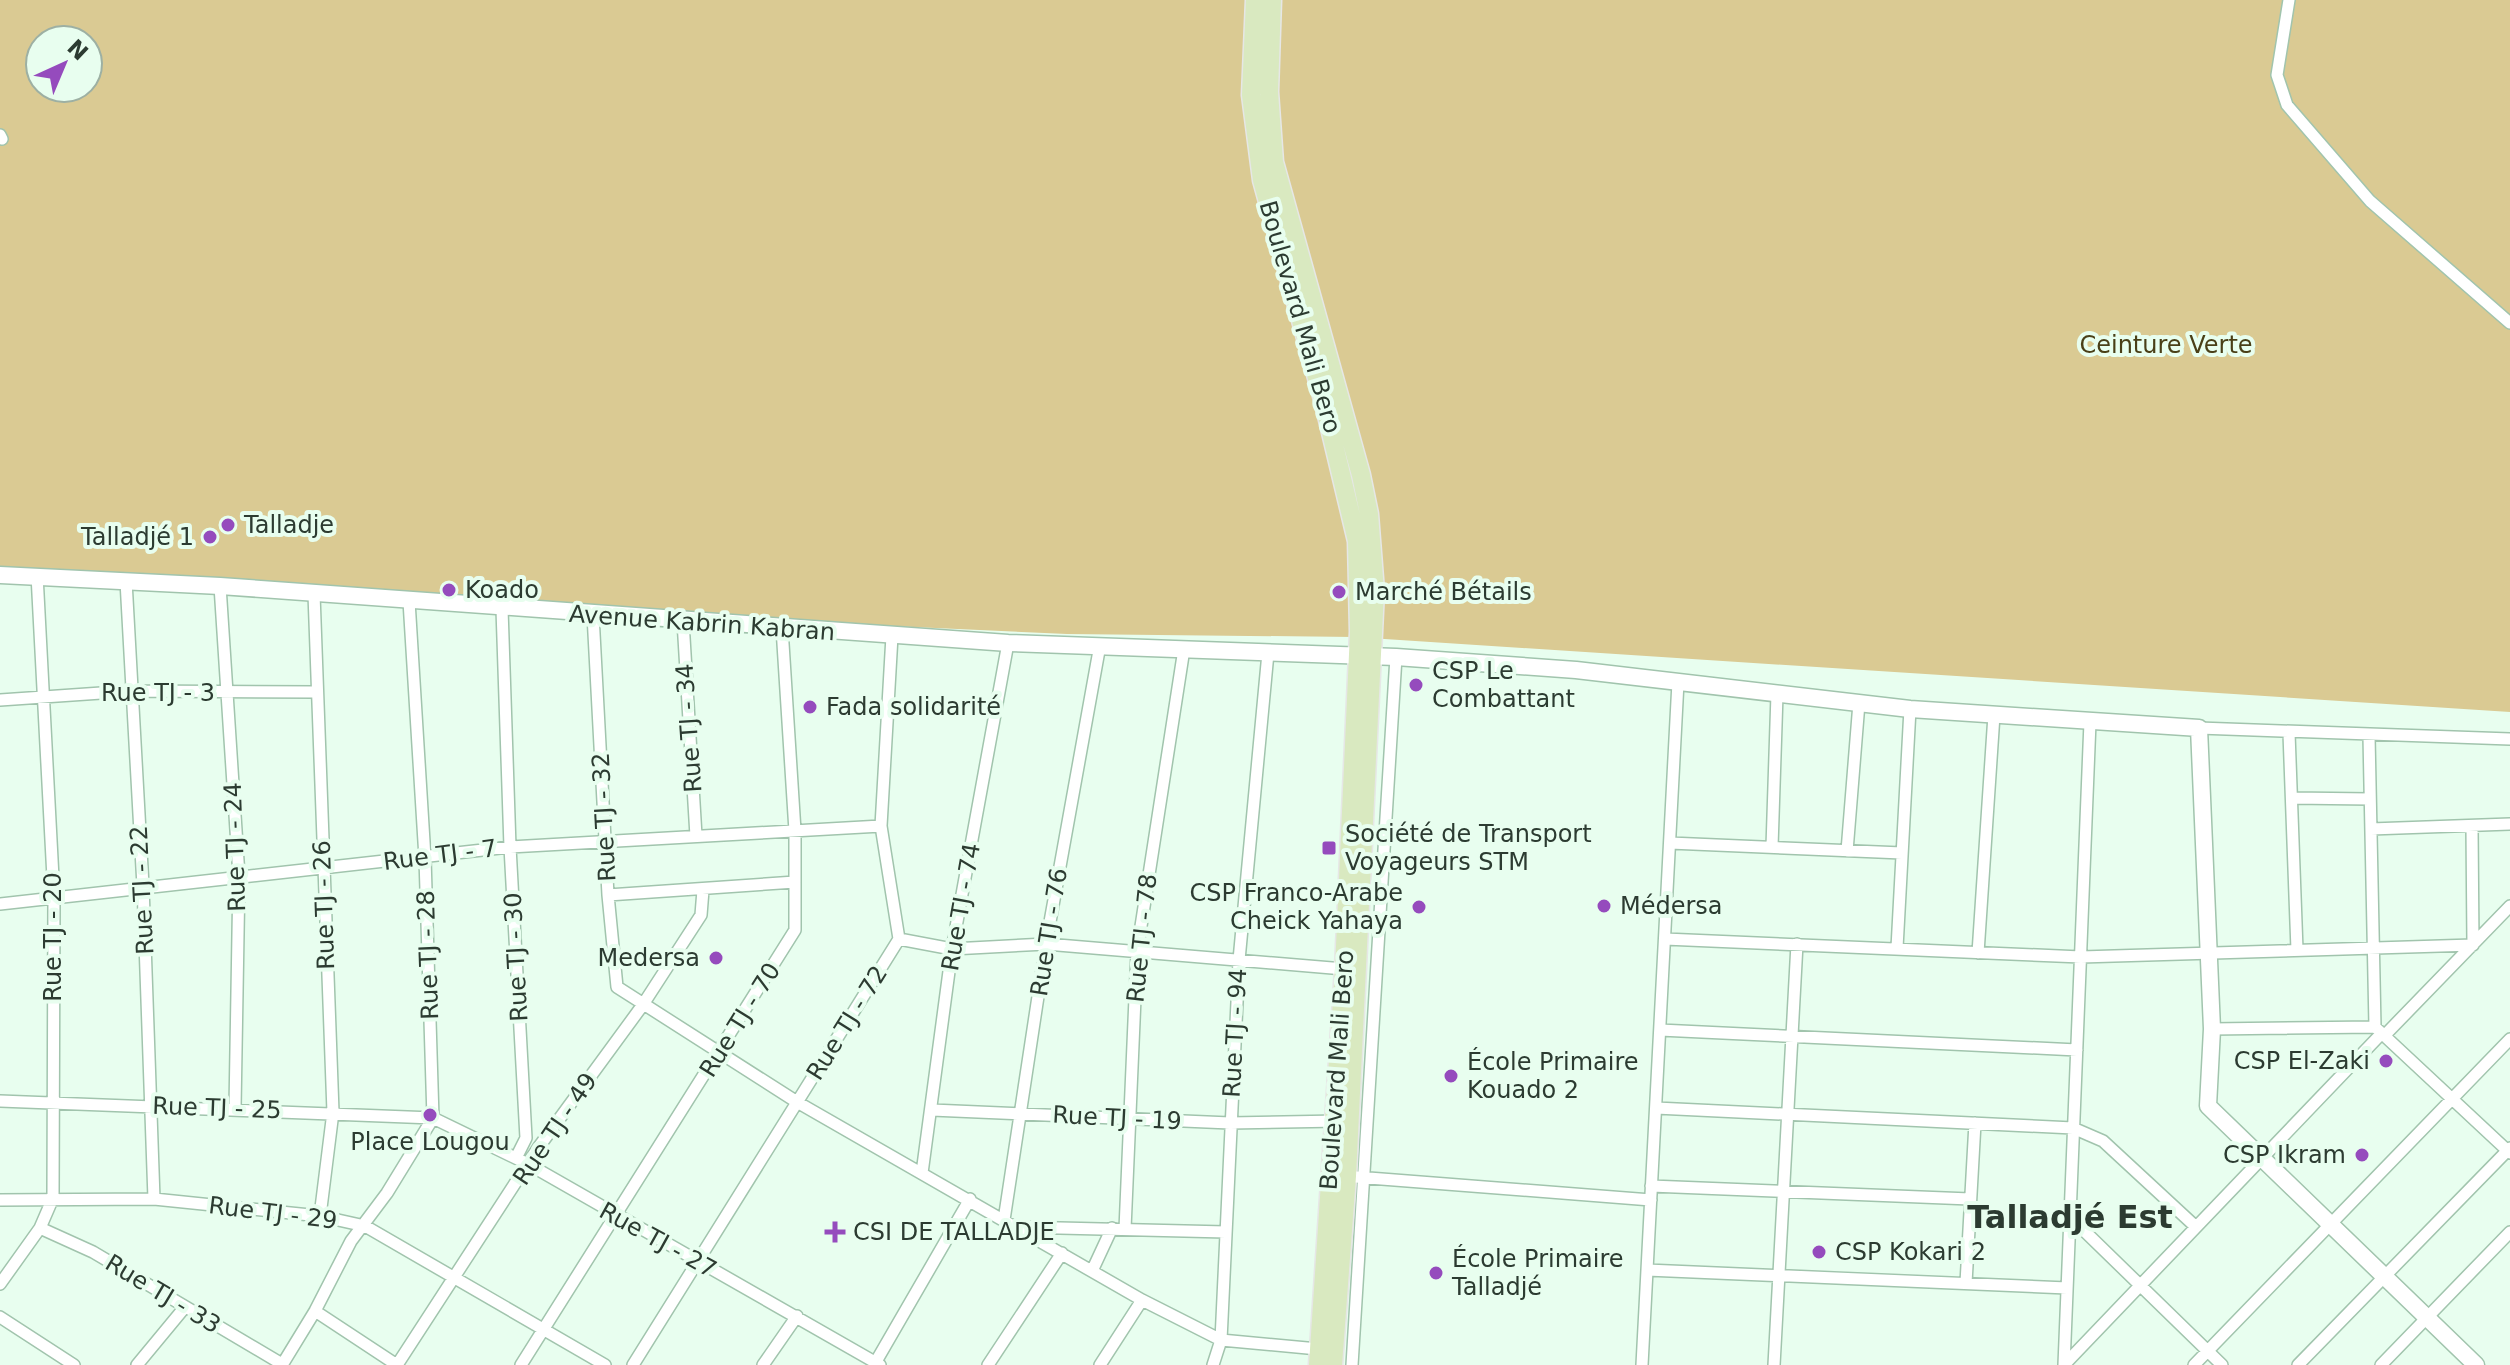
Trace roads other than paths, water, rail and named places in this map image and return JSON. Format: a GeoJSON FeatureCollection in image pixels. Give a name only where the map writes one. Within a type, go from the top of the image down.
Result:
{"type":"FeatureCollection","features":[{"type":"Feature","properties":{"kind":"main road","name":"Boulevard Mali Bero"},"geometry":{"type":"LineString","coordinates":[[1255,0],[1251,95],[1262,180],[1341,467],[1357,541],[1366,632]]}},
{"type":"Feature","properties":{"kind":"main road","name":"Boulevard Mali Bero"},"geometry":{"type":"LineString","coordinates":[[1272,0],[1269,92],[1274,162],[1369,514],[1375,591],[1366,632]]}},
{"type":"Feature","properties":{"kind":"main road"},"geometry":{"type":"LineString","coordinates":[[1365,682],[1366,632]]}},
{"type":"Feature","properties":{"kind":"main road","name":"Boulevard Mali Bero"},"geometry":{"type":"LineString","coordinates":[[1318,1357],[1342,1121],[1371,718],[1365,682]]}},
{"type":"Feature","properties":{"kind":"main road","name":"Boulevard Mali Bero"},"geometry":{"type":"LineString","coordinates":[[1333,1365],[1354,1177],[1342,1121],[1344,969],[1365,682]]}},
{"type":"Feature","properties":{"kind":"street"},"geometry":{"type":"LineString","coordinates":[[2289,0],[2277,75],[2287,105],[2370,201],[2510,323]]}},
{"type":"Feature","properties":{"kind":"street","name":"Avenue Kabrin Kabran"},"geometry":{"type":"LineString","coordinates":[[0,575],[220,586],[502,609],[1008,643],[1396,657],[1576,670],[1910,709],[2199,728]]}},
{"type":"Feature","properties":{"kind":"street","name":"Rue TJ - 20"},"geometry":{"type":"LineString","coordinates":[[0,1284],[40,1228],[53,1198],[54,897],[37,575]]}},
{"type":"Feature","properties":{"kind":"street","name":"Rue TJ - 22"},"geometry":{"type":"LineString","coordinates":[[126,581],[143,886],[154,1199]]}},
{"type":"Feature","properties":{"kind":"street","name":"Rue TJ - 24"},"geometry":{"type":"LineString","coordinates":[[220,586],[239,876],[235,1108]]}},
{"type":"Feature","properties":{"kind":"street","name":"Rue TJ - 26"},"geometry":{"type":"LineString","coordinates":[[314,594],[333,1112],[320,1216]]}},
{"type":"Feature","properties":{"kind":"street","name":"Rue TJ - 28"},"geometry":{"type":"LineString","coordinates":[[409,601],[425,858],[433,1118]]}},
{"type":"Feature","properties":{"kind":"street","name":"Rue TJ - 30"},"geometry":{"type":"LineString","coordinates":[[502,609],[510,847],[526,1138],[516,1158]]}},
{"type":"Feature","properties":{"kind":"street","name":"Rue TJ - 32"},"geometry":{"type":"LineString","coordinates":[[593,615],[615,982],[642,1006],[797,1102],[1142,1300],[1221,1340]]}},
{"type":"Feature","properties":{"kind":"street","name":"Rue TJ - 34"},"geometry":{"type":"LineString","coordinates":[[683,621],[696,836]]}},
{"type":"Feature","properties":{"kind":"street","name":"Rue TJ - 70"},"geometry":{"type":"LineString","coordinates":[[521,1365],[795,930],[795,831],[782,628]]}},
{"type":"Feature","properties":{"kind":"street","name":"Rue TJ - 72"},"geometry":{"type":"LineString","coordinates":[[633,1365],[899,939],[881,826],[892,636]]}},
{"type":"Feature","properties":{"kind":"street","name":"Rue TJ - 74"},"geometry":{"type":"LineString","coordinates":[[922,1173],[952,949],[1008,643]]}},
{"type":"Feature","properties":{"kind":"street","name":"Rue TJ - 76"},"geometry":{"type":"LineString","coordinates":[[1004,1220],[1046,944],[1100,645]]}},
{"type":"Feature","properties":{"kind":"street","name":"Rue TJ - 78"},"geometry":{"type":"LineString","coordinates":[[1125,1229],[1137,952],[1184,649]]}},
{"type":"Feature","properties":{"kind":"street","name":"Rue TJ - 94"},"geometry":{"type":"LineString","coordinates":[[1213,1365],[1221,1340],[1239,960],[1268,653]]}},
{"type":"Feature","properties":{"kind":"street"},"geometry":{"type":"LineString","coordinates":[[1352,1365],[1354,1177],[1396,657]]}},
{"type":"Feature","properties":{"kind":"street"},"geometry":{"type":"LineString","coordinates":[[1642,1365],[1678,682]]}},
{"type":"Feature","properties":{"kind":"street","name":"Rue TJ - 3"},"geometry":{"type":"LineString","coordinates":[[0,700],[130,691],[316,692]]}},
{"type":"Feature","properties":{"kind":"street"},"geometry":{"type":"LineString","coordinates":[[1772,847],[1777,694]]}},
{"type":"Feature","properties":{"kind":"street"},"geometry":{"type":"LineString","coordinates":[[1847,851],[1859,703]]}},
{"type":"Feature","properties":{"kind":"street"},"geometry":{"type":"LineString","coordinates":[[1897,948],[1910,709]]}},
{"type":"Feature","properties":{"kind":"street"},"geometry":{"type":"LineString","coordinates":[[1978,953],[1994,715]]}},
{"type":"Feature","properties":{"kind":"street"},"geometry":{"type":"LineString","coordinates":[[1371,718],[1392,720]]}},
{"type":"Feature","properties":{"kind":"street"},"geometry":{"type":"LineString","coordinates":[[2064,1365],[2090,722]]}},
{"type":"Feature","properties":{"kind":"street"},"geometry":{"type":"LineString","coordinates":[[2476,1365],[2208,1106],[2212,1029],[2199,728],[2510,739]]}},
{"type":"Feature","properties":{"kind":"street"},"geometry":{"type":"LineString","coordinates":[[2289,733],[2297,950]]}},
{"type":"Feature","properties":{"kind":"street"},"geometry":{"type":"LineString","coordinates":[[2298,1365],[2509,1150],[2381,1032],[2374,949],[2369,736]]}},
{"type":"Feature","properties":{"kind":"street"},"geometry":{"type":"LineString","coordinates":[[2292,798],[2370,799]]}},
{"type":"Feature","properties":{"kind":"street"},"geometry":{"type":"LineString","coordinates":[[2371,829],[2510,824]]}},
{"type":"Feature","properties":{"kind":"street","name":"Rue TJ - 7"},"geometry":{"type":"LineString","coordinates":[[0,904],[510,847],[881,826]]}},
{"type":"Feature","properties":{"kind":"street"},"geometry":{"type":"LineString","coordinates":[[2472,827],[2473,945]]}},
{"type":"Feature","properties":{"kind":"street"},"geometry":{"type":"LineString","coordinates":[[1670,843],[1902,853]]}},
{"type":"Feature","properties":{"kind":"street"},"geometry":{"type":"LineString","coordinates":[[608,895],[795,882]]}},
{"type":"Feature","properties":{"kind":"street","name":"Rue TJ - 49"},"geometry":{"type":"LineString","coordinates":[[397,1365],[528,1164],[642,1006],[704,910],[703,890]]}},
{"type":"Feature","properties":{"kind":"street"},"geometry":{"type":"LineString","coordinates":[[2064,1365],[2381,1032],[2510,906]]}},
{"type":"Feature","properties":{"kind":"street"},"geometry":{"type":"LineString","coordinates":[[899,939],[952,949],[1046,944],[1344,969]]}},
{"type":"Feature","properties":{"kind":"street"},"geometry":{"type":"LineString","coordinates":[[1665,939],[2081,957],[2473,945]]}},
{"type":"Feature","properties":{"kind":"street"},"geometry":{"type":"LineString","coordinates":[[1774,1365],[1797,944]]}},
{"type":"Feature","properties":{"kind":"street"},"geometry":{"type":"LineString","coordinates":[[2212,1029],[2381,1032]]}},
{"type":"Feature","properties":{"kind":"street"},"geometry":{"type":"LineString","coordinates":[[1660,1030],[2077,1050]]}},
{"type":"Feature","properties":{"kind":"street"},"geometry":{"type":"LineString","coordinates":[[2194,1365],[2510,1039]]}},
{"type":"Feature","properties":{"kind":"street","name":"Rue TJ - 25"},"geometry":{"type":"LineString","coordinates":[[0,1101],[433,1118]]}},
{"type":"Feature","properties":{"kind":"street"},"geometry":{"type":"LineString","coordinates":[[1656,1108],[2073,1128],[2103,1141],[2196,1227]]}},
{"type":"Feature","properties":{"kind":"street","name":"Rue TJ - 19"},"geometry":{"type":"LineString","coordinates":[[932,1110],[1230,1123],[1342,1121]]}},
{"type":"Feature","properties":{"kind":"street"},"geometry":{"type":"LineString","coordinates":[[282,1364],[315,1311],[351,1241],[365,1226],[433,1118]]}},
{"type":"Feature","properties":{"kind":"street","name":"Rue TJ - 27"},"geometry":{"type":"LineString","coordinates":[[433,1118],[528,1164],[877,1364]]}},
{"type":"Feature","properties":{"kind":"street"},"geometry":{"type":"LineString","coordinates":[[1966,1283],[1975,1123]]}},
{"type":"Feature","properties":{"kind":"street"},"geometry":{"type":"LineString","coordinates":[[1354,1177],[1651,1200]]}},
{"type":"Feature","properties":{"kind":"street"},"geometry":{"type":"LineString","coordinates":[[1651,1186],[1970,1199]]}},
{"type":"Feature","properties":{"kind":"street","name":"Rue TJ - 29"},"geometry":{"type":"LineString","coordinates":[[0,1200],[154,1199],[320,1216],[365,1226],[605,1365]]}},
{"type":"Feature","properties":{"kind":"street"},"geometry":{"type":"LineString","coordinates":[[877,1364],[970,1199]]}},
{"type":"Feature","properties":{"kind":"street"},"geometry":{"type":"LineString","coordinates":[[2070,1217],[2222,1365]]}},
{"type":"Feature","properties":{"kind":"street"},"geometry":{"type":"LineString","coordinates":[[1018,1227],[1226,1232]]}},
{"type":"Feature","properties":{"kind":"street","name":"Rue TJ - 33"},"geometry":{"type":"LineString","coordinates":[[40,1228],[93,1252],[282,1364]]}},
{"type":"Feature","properties":{"kind":"street"},"geometry":{"type":"LineString","coordinates":[[1092,1271],[1112,1228]]}},
{"type":"Feature","properties":{"kind":"street"},"geometry":{"type":"LineString","coordinates":[[2381,1365],[2510,1232]]}},
{"type":"Feature","properties":{"kind":"street"},"geometry":{"type":"LineString","coordinates":[[988,1365],[1062,1253]]}},
{"type":"Feature","properties":{"kind":"street"},"geometry":{"type":"LineString","coordinates":[[1647,1270],[2067,1288]]}},
{"type":"Feature","properties":{"kind":"street"},"geometry":{"type":"LineString","coordinates":[[1100,1365],[1142,1300]]}},
{"type":"Feature","properties":{"kind":"street"},"geometry":{"type":"LineString","coordinates":[[137,1365],[185,1307]]}},
{"type":"Feature","properties":{"kind":"street"},"geometry":{"type":"LineString","coordinates":[[315,1311],[397,1365]]}},
{"type":"Feature","properties":{"kind":"street"},"geometry":{"type":"LineString","coordinates":[[763,1365],[797,1316]]}},
{"type":"Feature","properties":{"kind":"street"},"geometry":{"type":"LineString","coordinates":[[0,1317],[74,1365]]}},
{"type":"Feature","properties":{"kind":"street"},"geometry":{"type":"LineString","coordinates":[[1221,1340],[1318,1357]]}},
{"type":"Feature","properties":{"kind":"place","name":"Talladje"},"geometry":{"type":"Point","coordinates":[228,525]}},
{"type":"Feature","properties":{"kind":"place","name":"Talladjé 1"},"geometry":{"type":"Point","coordinates":[210,537]}},
{"type":"Feature","properties":{"kind":"place","name":"Koado"},"geometry":{"type":"Point","coordinates":[449,590]}},
{"type":"Feature","properties":{"kind":"place","name":"Marché Bétails"},"geometry":{"type":"Point","coordinates":[1339,592]}},
{"type":"Feature","properties":{"kind":"place","name":"CSP Le Combattant"},"geometry":{"type":"Point","coordinates":[1416,685]}},
{"type":"Feature","properties":{"kind":"place","name":"Fada solidarité"},"geometry":{"type":"Point","coordinates":[810,707]}},
{"type":"Feature","properties":{"kind":"place","name":"Société de Transport Voyageurs STM"},"geometry":{"type":"Point","coordinates":[1329,848]}},
{"type":"Feature","properties":{"kind":"place","name":"Médersa"},"geometry":{"type":"Point","coordinates":[1604,906]}},
{"type":"Feature","properties":{"kind":"place","name":"CSP Franco-Arabe Cheick Yahaya"},"geometry":{"type":"Point","coordinates":[1419,907]}},
{"type":"Feature","properties":{"kind":"place","name":"Medersa"},"geometry":{"type":"Point","coordinates":[716,958]}},
{"type":"Feature","properties":{"kind":"place","name":"CSP El-Zaki"},"geometry":{"type":"Point","coordinates":[2386,1061]}},
{"type":"Feature","properties":{"kind":"place","name":"École Primaire Kouado 2"},"geometry":{"type":"Point","coordinates":[1451,1076]}},
{"type":"Feature","properties":{"kind":"place","name":"Place Lougou"},"geometry":{"type":"Point","coordinates":[430,1115]}},
{"type":"Feature","properties":{"kind":"place","name":"CSP Ikram"},"geometry":{"type":"Point","coordinates":[2362,1155]}},
{"type":"Feature","properties":{"kind":"place","name":"CSI DE TALLADJE"},"geometry":{"type":"Point","coordinates":[835,1232]}},
{"type":"Feature","properties":{"kind":"place","name":"CSP Kokari 2"},"geometry":{"type":"Point","coordinates":[1819,1252]}},
{"type":"Feature","properties":{"kind":"place","name":"École Primaire Talladjé"},"geometry":{"type":"Point","coordinates":[1436,1273]}},
{"type":"Feature","properties":{"kind":"district","name":"Talladjé Est"},"geometry":{"type":"Point","coordinates":[2070,1217]}},
{"type":"Feature","properties":{"kind":"park label","name":"Ceinture Verte"},"geometry":{"type":"Point","coordinates":[2166,345]}}]}
